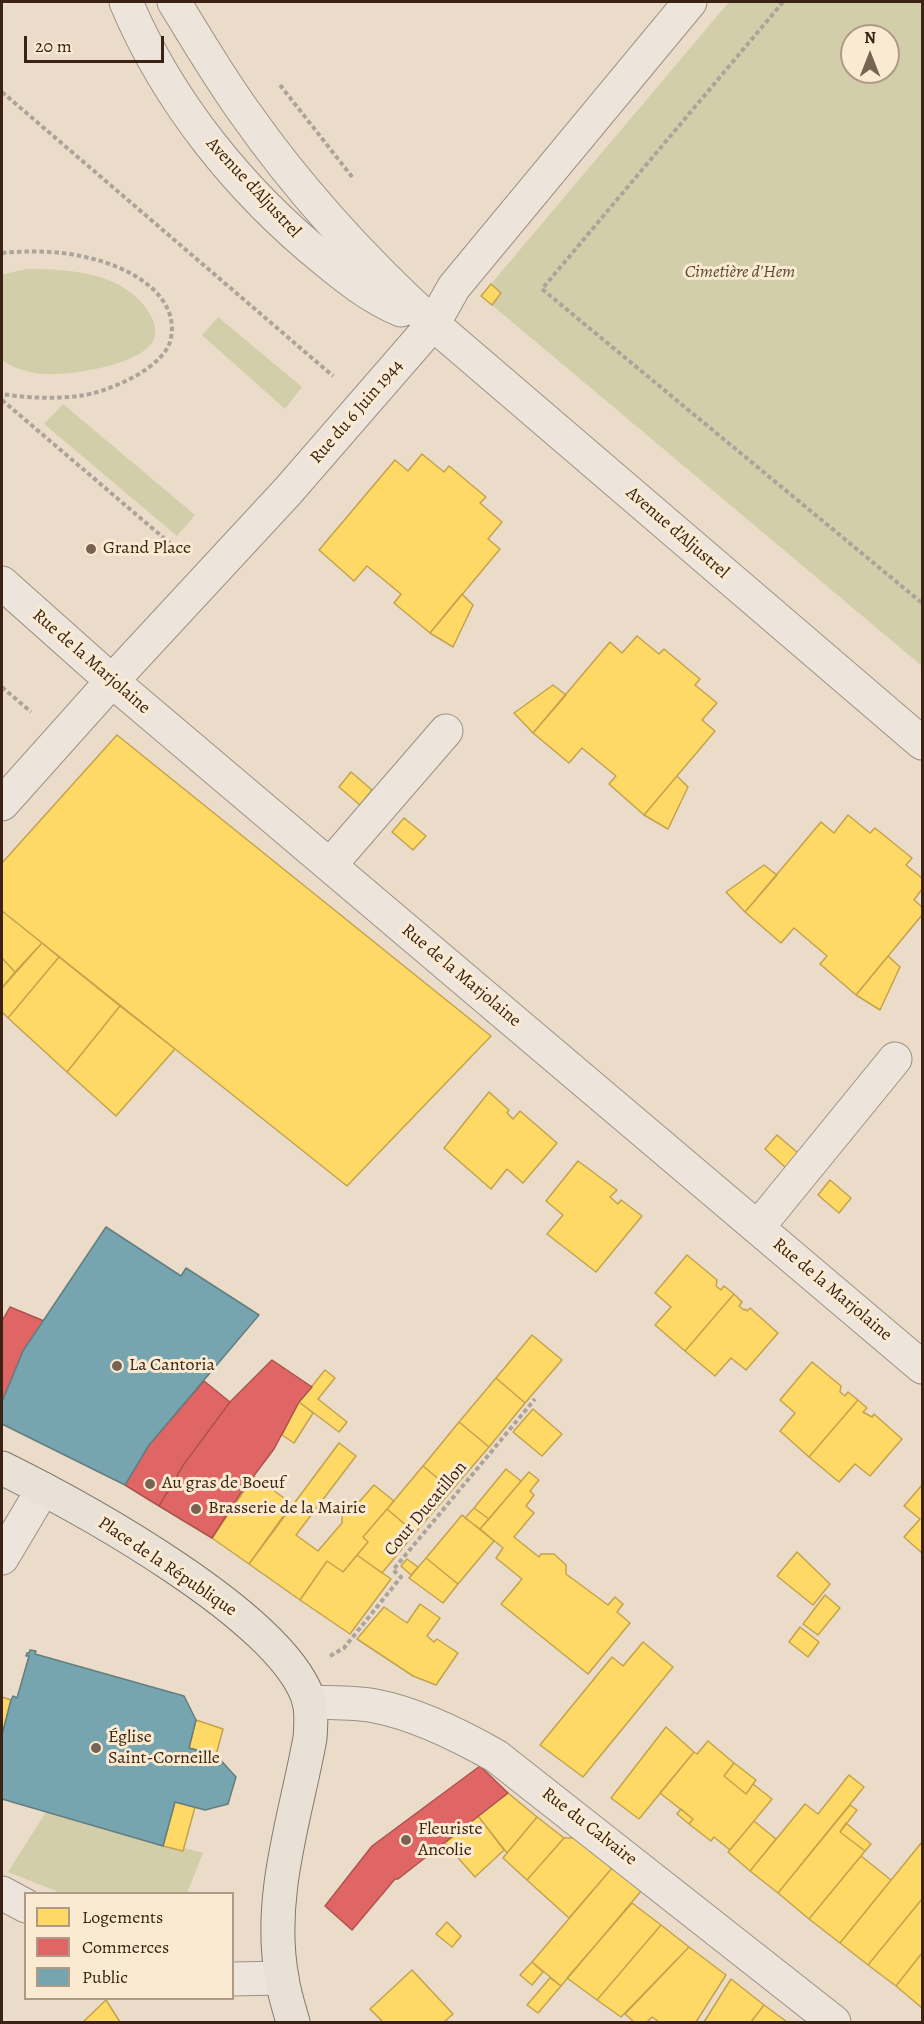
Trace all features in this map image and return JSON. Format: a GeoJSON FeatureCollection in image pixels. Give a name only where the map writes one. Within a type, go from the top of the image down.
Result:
{"type":"FeatureCollection","features":[{"type":"Feature","properties":{"kind":"main road","name":"Place de la République"},"geometry":{"type":"LineString","coordinates":[[2,1468],[104,1524],[210,1592],[255,1629],[276,1650],[303,1688]]}},
{"type":"Feature","properties":{"kind":"main road"},"geometry":{"type":"LineString","coordinates":[[293,2022],[282,1978],[279,1946],[280,1892],[312,1721],[303,1688]]}},
{"type":"Feature","properties":{"kind":"street","name":"Avenue d'Aljustrel"},"geometry":{"type":"LineString","coordinates":[[126,2],[138,28],[189,116],[224,161],[260,200],[297,237],[354,284],[389,305],[433,324]]}},
{"type":"Feature","properties":{"kind":"street","name":"Avenue d'Aljustrel"},"geometry":{"type":"LineString","coordinates":[[174,2],[245,113],[327,217],[374,268],[433,324],[922,743]]}},
{"type":"Feature","properties":{"kind":"street","name":"Rue du 6 Juin 1944"},"geometry":{"type":"LineString","coordinates":[[2,804],[288,491],[433,324],[453,287],[690,2]]}},
{"type":"Feature","properties":{"kind":"street","name":"Rue de la Marjolaine"},"geometry":{"type":"LineString","coordinates":[[2,583],[112,681],[922,1367]]}},
{"type":"Feature","properties":{"kind":"street"},"geometry":{"type":"LineString","coordinates":[[330,865],[446,731]]}},
{"type":"Feature","properties":{"kind":"street"},"geometry":{"type":"LineString","coordinates":[[758,1227],[895,1059]]}},
{"type":"Feature","properties":{"kind":"street"},"geometry":{"type":"LineString","coordinates":[[2,1557],[43,1489]]}},
{"type":"Feature","properties":{"kind":"street","name":"Rue du Calvaire"},"geometry":{"type":"LineString","coordinates":[[303,1688],[392,1710],[466,1739],[496,1756],[834,2022]]}},
{"type":"Feature","properties":{"kind":"street"},"geometry":{"type":"LineString","coordinates":[[2,1893],[24,1905]]}},
{"type":"Feature","properties":{"kind":"street"},"geometry":{"type":"LineString","coordinates":[[234,1979],[282,1978]]}},
{"type":"Feature","properties":{"kind":"path"},"geometry":{"type":"LineString","coordinates":[[783,2],[542,289],[922,603]]}},
{"type":"Feature","properties":{"kind":"path"},"geometry":{"type":"LineString","coordinates":[[274,78],[357,184]]}},
{"type":"Feature","properties":{"kind":"path"},"geometry":{"type":"LineString","coordinates":[[2,92],[365,402]]}},
{"type":"Feature","properties":{"kind":"path"},"geometry":{"type":"LineString","coordinates":[[2,252],[34,251],[72,255],[120,268],[145,282],[164,299],[172,321],[171,340],[161,357],[142,373],[111,387],[82,396],[20,397],[2,394]]}},
{"type":"Feature","properties":{"kind":"path"},"geometry":{"type":"LineString","coordinates":[[2,400],[209,577]]}},
{"type":"Feature","properties":{"kind":"path","name":"Cour Ducatillon"},"geometry":{"type":"LineString","coordinates":[[303,1688],[344,1648],[401,1577],[393,1570],[535,1398]]}},
{"type":"Feature","properties":{"kind":"green space","name":"Cimetière d'Hem"},"geometry":{"type":"Polygon","coordinates":[[[729,2],[922,2],[922,666],[492,305],[501,293],[491,284],[729,2]]]}},
{"type":"Feature","properties":{"kind":"green space"},"geometry":{"type":"Polygon","coordinates":[[[27,269],[78,272],[111,281],[126,289],[150,314],[155,326],[154,339],[147,348],[134,356],[118,363],[81,372],[35,373],[10,365],[2,360],[2,276],[27,269]]]}},
{"type":"Feature","properties":{"kind":"green space"},"geometry":{"type":"Polygon","coordinates":[[[218,317],[302,387],[285,409],[202,335],[218,317]]]}},
{"type":"Feature","properties":{"kind":"green space"},"geometry":{"type":"Polygon","coordinates":[[[63,404],[195,515],[177,536],[44,424],[63,404]]]}},
{"type":"Feature","properties":{"kind":"green space"},"geometry":{"type":"Polygon","coordinates":[[[46,1812],[203,1853],[187,1892],[58,1892],[8,1872],[46,1812]]]}},
{"type":"Feature","properties":{"kind":"building: Logements"},"geometry":{"type":"Polygon","coordinates":[[[491,284],[501,293],[492,305],[481,296],[491,284]]]}},
{"type":"Feature","properties":{"kind":"building: Logements"},"geometry":{"type":"Polygon","coordinates":[[[422,454],[444,472],[449,466],[486,497],[480,503],[502,522],[488,539],[500,549],[430,633],[394,603],[401,594],[367,566],[354,581],[319,550],[395,460],[408,471],[422,454]]]}},
{"type":"Feature","properties":{"kind":"building: Logements"},"geometry":{"type":"Polygon","coordinates":[[[462,594],[473,605],[453,647],[430,633],[462,594]]]}},
{"type":"Feature","properties":{"kind":"building: Logements"},"geometry":{"type":"Polygon","coordinates":[[[637,636],[659,654],[664,649],[700,679],[695,685],[717,703],[702,720],[715,731],[644,815],[609,784],[616,776],[582,748],[569,763],[533,733],[610,642],[622,653],[637,636]]]}},
{"type":"Feature","properties":{"kind":"building: Logements"},"geometry":{"type":"Polygon","coordinates":[[[553,685],[566,695],[533,733],[514,713],[553,685]]]}},
{"type":"Feature","properties":{"kind":"building: Logements"},"geometry":{"type":"Polygon","coordinates":[[[117,735],[491,1036],[347,1186],[2,911],[2,863],[117,735]]]}},
{"type":"Feature","properties":{"kind":"building: Logements"},"geometry":{"type":"Polygon","coordinates":[[[351,772],[372,790],[360,805],[339,787],[351,772]]]}},
{"type":"Feature","properties":{"kind":"building: Logements"},"geometry":{"type":"Polygon","coordinates":[[[677,776],[688,787],[668,829],[644,815],[677,776]]]}},
{"type":"Feature","properties":{"kind":"building: Logements"},"geometry":{"type":"Polygon","coordinates":[[[848,815],[870,833],[875,828],[912,858],[906,865],[922,878],[922,889],[914,900],[922,907],[922,915],[856,995],[820,964],[827,956],[794,928],[781,943],[745,912],[821,822],[834,833],[848,815]]]}},
{"type":"Feature","properties":{"kind":"building: Logements"},"geometry":{"type":"Polygon","coordinates":[[[404,818],[426,836],[413,850],[392,832],[404,818]]]}},
{"type":"Feature","properties":{"kind":"building: Logements"},"geometry":{"type":"Polygon","coordinates":[[[764,865],[777,875],[745,912],[726,892],[764,865]]]}},
{"type":"Feature","properties":{"kind":"building: Logements"},"geometry":{"type":"Polygon","coordinates":[[[2,911],[42,943],[15,972],[2,958],[2,911]]]}},
{"type":"Feature","properties":{"kind":"building: Logements"},"geometry":{"type":"Polygon","coordinates":[[[42,943],[59,957],[8,1018],[2,1012],[2,988],[42,943]]]}},
{"type":"Feature","properties":{"kind":"building: Logements"},"geometry":{"type":"Polygon","coordinates":[[[888,956],[900,967],[880,1010],[856,995],[888,956]]]}},
{"type":"Feature","properties":{"kind":"building: Logements"},"geometry":{"type":"Polygon","coordinates":[[[59,957],[120,1006],[67,1072],[8,1018],[59,957]]]}},
{"type":"Feature","properties":{"kind":"building: Logements"},"geometry":{"type":"Polygon","coordinates":[[[2,958],[15,972],[2,988],[2,958]]]}},
{"type":"Feature","properties":{"kind":"building: Logements"},"geometry":{"type":"Polygon","coordinates":[[[120,1006],[175,1049],[116,1116],[67,1072],[120,1006]]]}},
{"type":"Feature","properties":{"kind":"building: Logements"},"geometry":{"type":"Polygon","coordinates":[[[489,1092],[509,1110],[507,1113],[513,1119],[520,1111],[557,1143],[523,1183],[507,1169],[491,1189],[444,1148],[489,1092]]]}},
{"type":"Feature","properties":{"kind":"building: Logements"},"geometry":{"type":"Polygon","coordinates":[[[777,1135],[798,1153],[786,1168],[765,1149],[777,1135]]]}},
{"type":"Feature","properties":{"kind":"building: Logements"},"geometry":{"type":"Polygon","coordinates":[[[578,1161],[617,1190],[610,1197],[618,1204],[621,1200],[642,1216],[596,1272],[547,1234],[563,1215],[546,1201],[578,1161]]]}},
{"type":"Feature","properties":{"kind":"building: Logements"},"geometry":{"type":"Polygon","coordinates":[[[830,1180],[851,1198],[839,1213],[818,1195],[830,1180]]]}},
{"type":"Feature","properties":{"kind":"building: Logements"},"geometry":{"type":"Polygon","coordinates":[[[687,1255],[717,1280],[716,1286],[721,1290],[724,1286],[734,1294],[685,1351],[655,1325],[671,1307],[655,1293],[687,1255]]]}},
{"type":"Feature","properties":{"kind":"building: Logements"},"geometry":{"type":"Polygon","coordinates":[[[734,1294],[742,1302],[739,1306],[747,1311],[750,1308],[778,1333],[746,1370],[731,1358],[715,1376],[685,1351],[734,1294]]]}},
{"type":"Feature","properties":{"kind":"building: Logements"},"geometry":{"type":"Polygon","coordinates":[[[532,1335],[562,1360],[525,1403],[496,1378],[532,1335]]]}},
{"type":"Feature","properties":{"kind":"building: Logements"},"geometry":{"type":"Polygon","coordinates":[[[812,1362],[841,1386],[840,1392],[845,1396],[848,1392],[858,1400],[809,1457],[780,1431],[795,1413],[780,1400],[812,1362]]]}},
{"type":"Feature","properties":{"kind":"building: Logements"},"geometry":{"type":"Polygon","coordinates":[[[325,1370],[335,1378],[318,1399],[347,1422],[339,1432],[299,1402],[325,1370]]]}},
{"type":"Feature","properties":{"kind":"building: Logements"},"geometry":{"type":"Polygon","coordinates":[[[496,1378],[525,1403],[489,1447],[459,1422],[496,1378]]]}},
{"type":"Feature","properties":{"kind":"building: Logements"},"geometry":{"type":"Polygon","coordinates":[[[858,1400],[867,1408],[863,1412],[872,1417],[874,1414],[902,1439],[870,1476],[855,1464],[839,1482],[809,1457],[858,1400]]]}},
{"type":"Feature","properties":{"kind":"building: Logements"},"geometry":{"type":"Polygon","coordinates":[[[299,1402],[313,1413],[294,1443],[282,1435],[299,1402]]]}},
{"type":"Feature","properties":{"kind":"building: Logements"},"geometry":{"type":"Polygon","coordinates":[[[533,1409],[562,1434],[542,1456],[513,1432],[533,1409]]]}},
{"type":"Feature","properties":{"kind":"building: Logements"},"geometry":{"type":"Polygon","coordinates":[[[459,1422],[489,1447],[452,1490],[423,1466],[459,1422]]]}},
{"type":"Feature","properties":{"kind":"building: Logements"},"geometry":{"type":"Polygon","coordinates":[[[339,1443],[356,1456],[296,1535],[318,1551],[342,1523],[342,1514],[351,1503],[360,1501],[374,1485],[394,1501],[363,1537],[368,1542],[343,1572],[327,1561],[300,1600],[249,1564],[339,1443]]]}},
{"type":"Feature","properties":{"kind":"building: Logements"},"geometry":{"type":"Polygon","coordinates":[[[423,1466],[452,1490],[415,1533],[387,1509],[423,1466]]]}},
{"type":"Feature","properties":{"kind":"building: Logements"},"geometry":{"type":"Polygon","coordinates":[[[506,1469],[521,1481],[489,1519],[474,1508],[506,1469]]]}},
{"type":"Feature","properties":{"kind":"building: Logements"},"geometry":{"type":"Polygon","coordinates":[[[529,1472],[539,1480],[530,1491],[534,1495],[526,1506],[534,1513],[514,1537],[539,1557],[541,1554],[554,1554],[566,1565],[566,1574],[608,1605],[615,1597],[623,1604],[617,1612],[630,1623],[588,1674],[501,1604],[522,1579],[496,1558],[503,1548],[480,1529],[529,1472]]]}},
{"type":"Feature","properties":{"kind":"building: Logements"},"geometry":{"type":"Polygon","coordinates":[[[254,1476],[292,1504],[249,1564],[212,1538],[254,1476]]]}},
{"type":"Feature","properties":{"kind":"building: Logements"},"geometry":{"type":"Polygon","coordinates":[[[922,1485],[922,1553],[904,1537],[920,1519],[904,1506],[922,1485]]]}},
{"type":"Feature","properties":{"kind":"building: Logements"},"geometry":{"type":"Polygon","coordinates":[[[474,1508],[489,1519],[480,1529],[465,1518],[474,1508]]]}},
{"type":"Feature","properties":{"kind":"building: Logements"},"geometry":{"type":"Polygon","coordinates":[[[387,1509],[415,1533],[382,1573],[357,1555],[368,1542],[363,1537],[387,1509]]]}},
{"type":"Feature","properties":{"kind":"building: Logements"},"geometry":{"type":"Polygon","coordinates":[[[462,1515],[494,1541],[458,1584],[426,1558],[462,1515]]]}},
{"type":"Feature","properties":{"kind":"building: Logements"},"geometry":{"type":"Polygon","coordinates":[[[797,1552],[830,1584],[813,1605],[777,1576],[797,1552]]]}},
{"type":"Feature","properties":{"kind":"building: Logements"},"geometry":{"type":"Polygon","coordinates":[[[357,1555],[391,1579],[350,1634],[300,1600],[327,1561],[343,1572],[357,1555]]]}},
{"type":"Feature","properties":{"kind":"building: Logements"},"geometry":{"type":"Polygon","coordinates":[[[426,1558],[458,1584],[443,1603],[409,1578],[426,1558]]]}},
{"type":"Feature","properties":{"kind":"building: Logements"},"geometry":{"type":"Polygon","coordinates":[[[407,1559],[418,1567],[411,1575],[401,1566],[407,1559]]]}},
{"type":"Feature","properties":{"kind":"building: Logements"},"geometry":{"type":"Polygon","coordinates":[[[825,1595],[840,1608],[818,1635],[803,1624],[825,1595]]]}},
{"type":"Feature","properties":{"kind":"building: Logements"},"geometry":{"type":"Polygon","coordinates":[[[420,1604],[440,1618],[427,1636],[434,1642],[437,1639],[458,1653],[436,1685],[413,1676],[357,1639],[384,1607],[407,1623],[420,1604]]]}},
{"type":"Feature","properties":{"kind":"building: Logements"},"geometry":{"type":"Polygon","coordinates":[[[800,1627],[819,1642],[808,1657],[789,1642],[800,1627]]]}},
{"type":"Feature","properties":{"kind":"building: Logements"},"geometry":{"type":"Polygon","coordinates":[[[643,1642],[673,1667],[583,1777],[540,1745],[612,1657],[623,1666],[643,1642]]]}},
{"type":"Feature","properties":{"kind":"building: Logements"},"geometry":{"type":"Polygon","coordinates":[[[2,1697],[11,1700],[2,1735],[2,1697]]]}},
{"type":"Feature","properties":{"kind":"building: Logements"},"geometry":{"type":"Polygon","coordinates":[[[196,1720],[223,1729],[216,1755],[189,1748],[196,1720]]]}},
{"type":"Feature","properties":{"kind":"building: Logements"},"geometry":{"type":"Polygon","coordinates":[[[666,1727],[694,1752],[639,1819],[611,1798],[666,1727]]]}},
{"type":"Feature","properties":{"kind":"building: Logements"},"geometry":{"type":"Polygon","coordinates":[[[708,1741],[734,1763],[724,1776],[746,1794],[753,1784],[772,1799],[730,1850],[714,1837],[711,1841],[689,1824],[693,1819],[660,1793],[694,1752],[697,1754],[708,1741]]]}},
{"type":"Feature","properties":{"kind":"building: Logements"},"geometry":{"type":"Polygon","coordinates":[[[734,1763],[756,1780],[746,1794],[724,1776],[734,1763]]]}},
{"type":"Feature","properties":{"kind":"building: Logements"},"geometry":{"type":"Polygon","coordinates":[[[849,1775],[864,1787],[778,1893],[750,1871],[805,1804],[818,1814],[849,1775]]]}},
{"type":"Feature","properties":{"kind":"building: Logements"},"geometry":{"type":"Polygon","coordinates":[[[508,1793],[537,1817],[507,1853],[478,1816],[508,1793]]]}},
{"type":"Feature","properties":{"kind":"building: Logements"},"geometry":{"type":"Polygon","coordinates":[[[175,1802],[195,1807],[183,1851],[163,1846],[175,1802]]]}},
{"type":"Feature","properties":{"kind":"building: Logements"},"geometry":{"type":"Polygon","coordinates":[[[850,1805],[857,1810],[840,1832],[865,1851],[809,1919],[778,1893],[850,1805]]]}},
{"type":"Feature","properties":{"kind":"building: Logements"},"geometry":{"type":"Polygon","coordinates":[[[681,1809],[693,1819],[689,1824],[677,1814],[681,1809]]]}},
{"type":"Feature","properties":{"kind":"building: Logements"},"geometry":{"type":"Polygon","coordinates":[[[478,1816],[504,1850],[475,1877],[445,1843],[478,1816]]]}},
{"type":"Feature","properties":{"kind":"building: Logements"},"geometry":{"type":"Polygon","coordinates":[[[537,1817],[564,1838],[527,1880],[503,1858],[537,1817]]]}},
{"type":"Feature","properties":{"kind":"building: Logements"},"geometry":{"type":"Polygon","coordinates":[[[754,1821],[776,1839],[750,1871],[728,1852],[754,1821]]]}},
{"type":"Feature","properties":{"kind":"building: Logements"},"geometry":{"type":"Polygon","coordinates":[[[846,1823],[871,1844],[865,1851],[840,1832],[846,1823]]]}},
{"type":"Feature","properties":{"kind":"building: Logements"},"geometry":{"type":"Polygon","coordinates":[[[564,1838],[576,1838],[613,1867],[569,1918],[527,1880],[564,1838]]]}},
{"type":"Feature","properties":{"kind":"building: Logements"},"geometry":{"type":"Polygon","coordinates":[[[922,1842],[922,1899],[868,1965],[840,1943],[922,1842]]]}},
{"type":"Feature","properties":{"kind":"building: Logements"},"geometry":{"type":"Polygon","coordinates":[[[861,1856],[891,1880],[840,1943],[809,1919],[861,1856]]]}},
{"type":"Feature","properties":{"kind":"building: Logements"},"geometry":{"type":"Polygon","coordinates":[[[613,1867],[642,1890],[561,1986],[532,1962],[613,1867]]]}},
{"type":"Feature","properties":{"kind":"building: Logements"},"geometry":{"type":"Polygon","coordinates":[[[922,1899],[922,1953],[896,1986],[868,1965],[922,1899]]]}},
{"type":"Feature","properties":{"kind":"building: Logements"},"geometry":{"type":"Polygon","coordinates":[[[632,1903],[661,1925],[597,2000],[567,1978],[632,1903]]]}},
{"type":"Feature","properties":{"kind":"building: Logements"},"geometry":{"type":"Polygon","coordinates":[[[447,1922],[461,1936],[452,1947],[436,1934],[447,1922]]]}},
{"type":"Feature","properties":{"kind":"building: Logements"},"geometry":{"type":"Polygon","coordinates":[[[661,1925],[689,1947],[621,2017],[597,2000],[661,1925]]]}},
{"type":"Feature","properties":{"kind":"building: Logements"},"geometry":{"type":"Polygon","coordinates":[[[689,1947],[726,1975],[696,2022],[659,2022],[652,2017],[647,2022],[634,2022],[625,2014],[689,1947]]]}},
{"type":"Feature","properties":{"kind":"building: Logements"},"geometry":{"type":"Polygon","coordinates":[[[922,1953],[922,2008],[896,1986],[922,1953]]]}},
{"type":"Feature","properties":{"kind":"building: Logements"},"geometry":{"type":"Polygon","coordinates":[[[532,1962],[543,1972],[532,1985],[520,1975],[532,1962]]]}},
{"type":"Feature","properties":{"kind":"building: Logements"},"geometry":{"type":"Polygon","coordinates":[[[412,1970],[453,2014],[444,2022],[383,2022],[370,2009],[412,1970]]]}},
{"type":"Feature","properties":{"kind":"building: Logements"},"geometry":{"type":"Polygon","coordinates":[[[550,1978],[561,1986],[538,2013],[527,2005],[550,1978]]]}},
{"type":"Feature","properties":{"kind":"building: Logements"},"geometry":{"type":"Polygon","coordinates":[[[731,1979],[764,2005],[751,2022],[704,2022],[731,1979]]]}},
{"type":"Feature","properties":{"kind":"building: Logements"},"geometry":{"type":"Polygon","coordinates":[[[106,2000],[120,2022],[83,2022],[106,2000]]]}},
{"type":"Feature","properties":{"kind":"building: Logements"},"geometry":{"type":"Polygon","coordinates":[[[764,2005],[787,2022],[751,2022],[764,2005]]]}},
{"type":"Feature","properties":{"kind":"building: Commerces"},"geometry":{"type":"Polygon","coordinates":[[[10,1307],[44,1321],[23,1351],[2,1402],[2,1321],[10,1307]]]}},
{"type":"Feature","properties":{"kind":"building: Commerces"},"geometry":{"type":"Polygon","coordinates":[[[272,1360],[312,1387],[299,1402],[274,1449],[240,1494],[212,1538],[159,1506],[184,1464],[230,1402],[272,1360]]]}},
{"type":"Feature","properties":{"kind":"building: Commerces"},"geometry":{"type":"Polygon","coordinates":[[[204,1381],[230,1402],[184,1464],[159,1506],[125,1485],[149,1445],[204,1381]]]}},
{"type":"Feature","properties":{"kind":"building: Commerces"},"geometry":{"type":"Polygon","coordinates":[[[480,1766],[508,1793],[398,1879],[395,1879],[352,1930],[325,1906],[372,1846],[480,1766]]]}},
{"type":"Feature","properties":{"kind":"building: Public","name":"La Cantoria"},"geometry":{"type":"Polygon","coordinates":[[[106,1227],[181,1276],[186,1268],[259,1315],[149,1445],[125,1485],[2,1424],[2,1402],[23,1351],[106,1227]]]}},
{"type":"Feature","properties":{"kind":"building: Public","name":"Église Saint-Corneille"},"geometry":{"type":"Polygon","coordinates":[[[30,1650],[36,1651],[35,1654],[184,1696],[196,1720],[189,1748],[216,1755],[236,1777],[228,1804],[205,1810],[175,1802],[163,1846],[2,1799],[2,1735],[11,1700],[13,1696],[17,1698],[29,1656],[26,1656],[30,1650]]]}},
{"type":"Feature","properties":{"kind":"place","name":"Grand Place"},"geometry":{"type":"Point","coordinates":[91,549]}},
{"type":"Feature","properties":{"kind":"place","name":"La Cantoria"},"geometry":{"type":"Point","coordinates":[117,1366]}},
{"type":"Feature","properties":{"kind":"place","name":"Au gras de Boeuf"},"geometry":{"type":"Point","coordinates":[150,1484]}},
{"type":"Feature","properties":{"kind":"place","name":"Brasserie de la Mairie"},"geometry":{"type":"Point","coordinates":[196,1509]}},
{"type":"Feature","properties":{"kind":"place","name":"Église Saint-Corneille"},"geometry":{"type":"Point","coordinates":[96,1748]}},
{"type":"Feature","properties":{"kind":"place","name":"Fleuriste Ancolie"},"geometry":{"type":"Point","coordinates":[406,1840]}}]}
